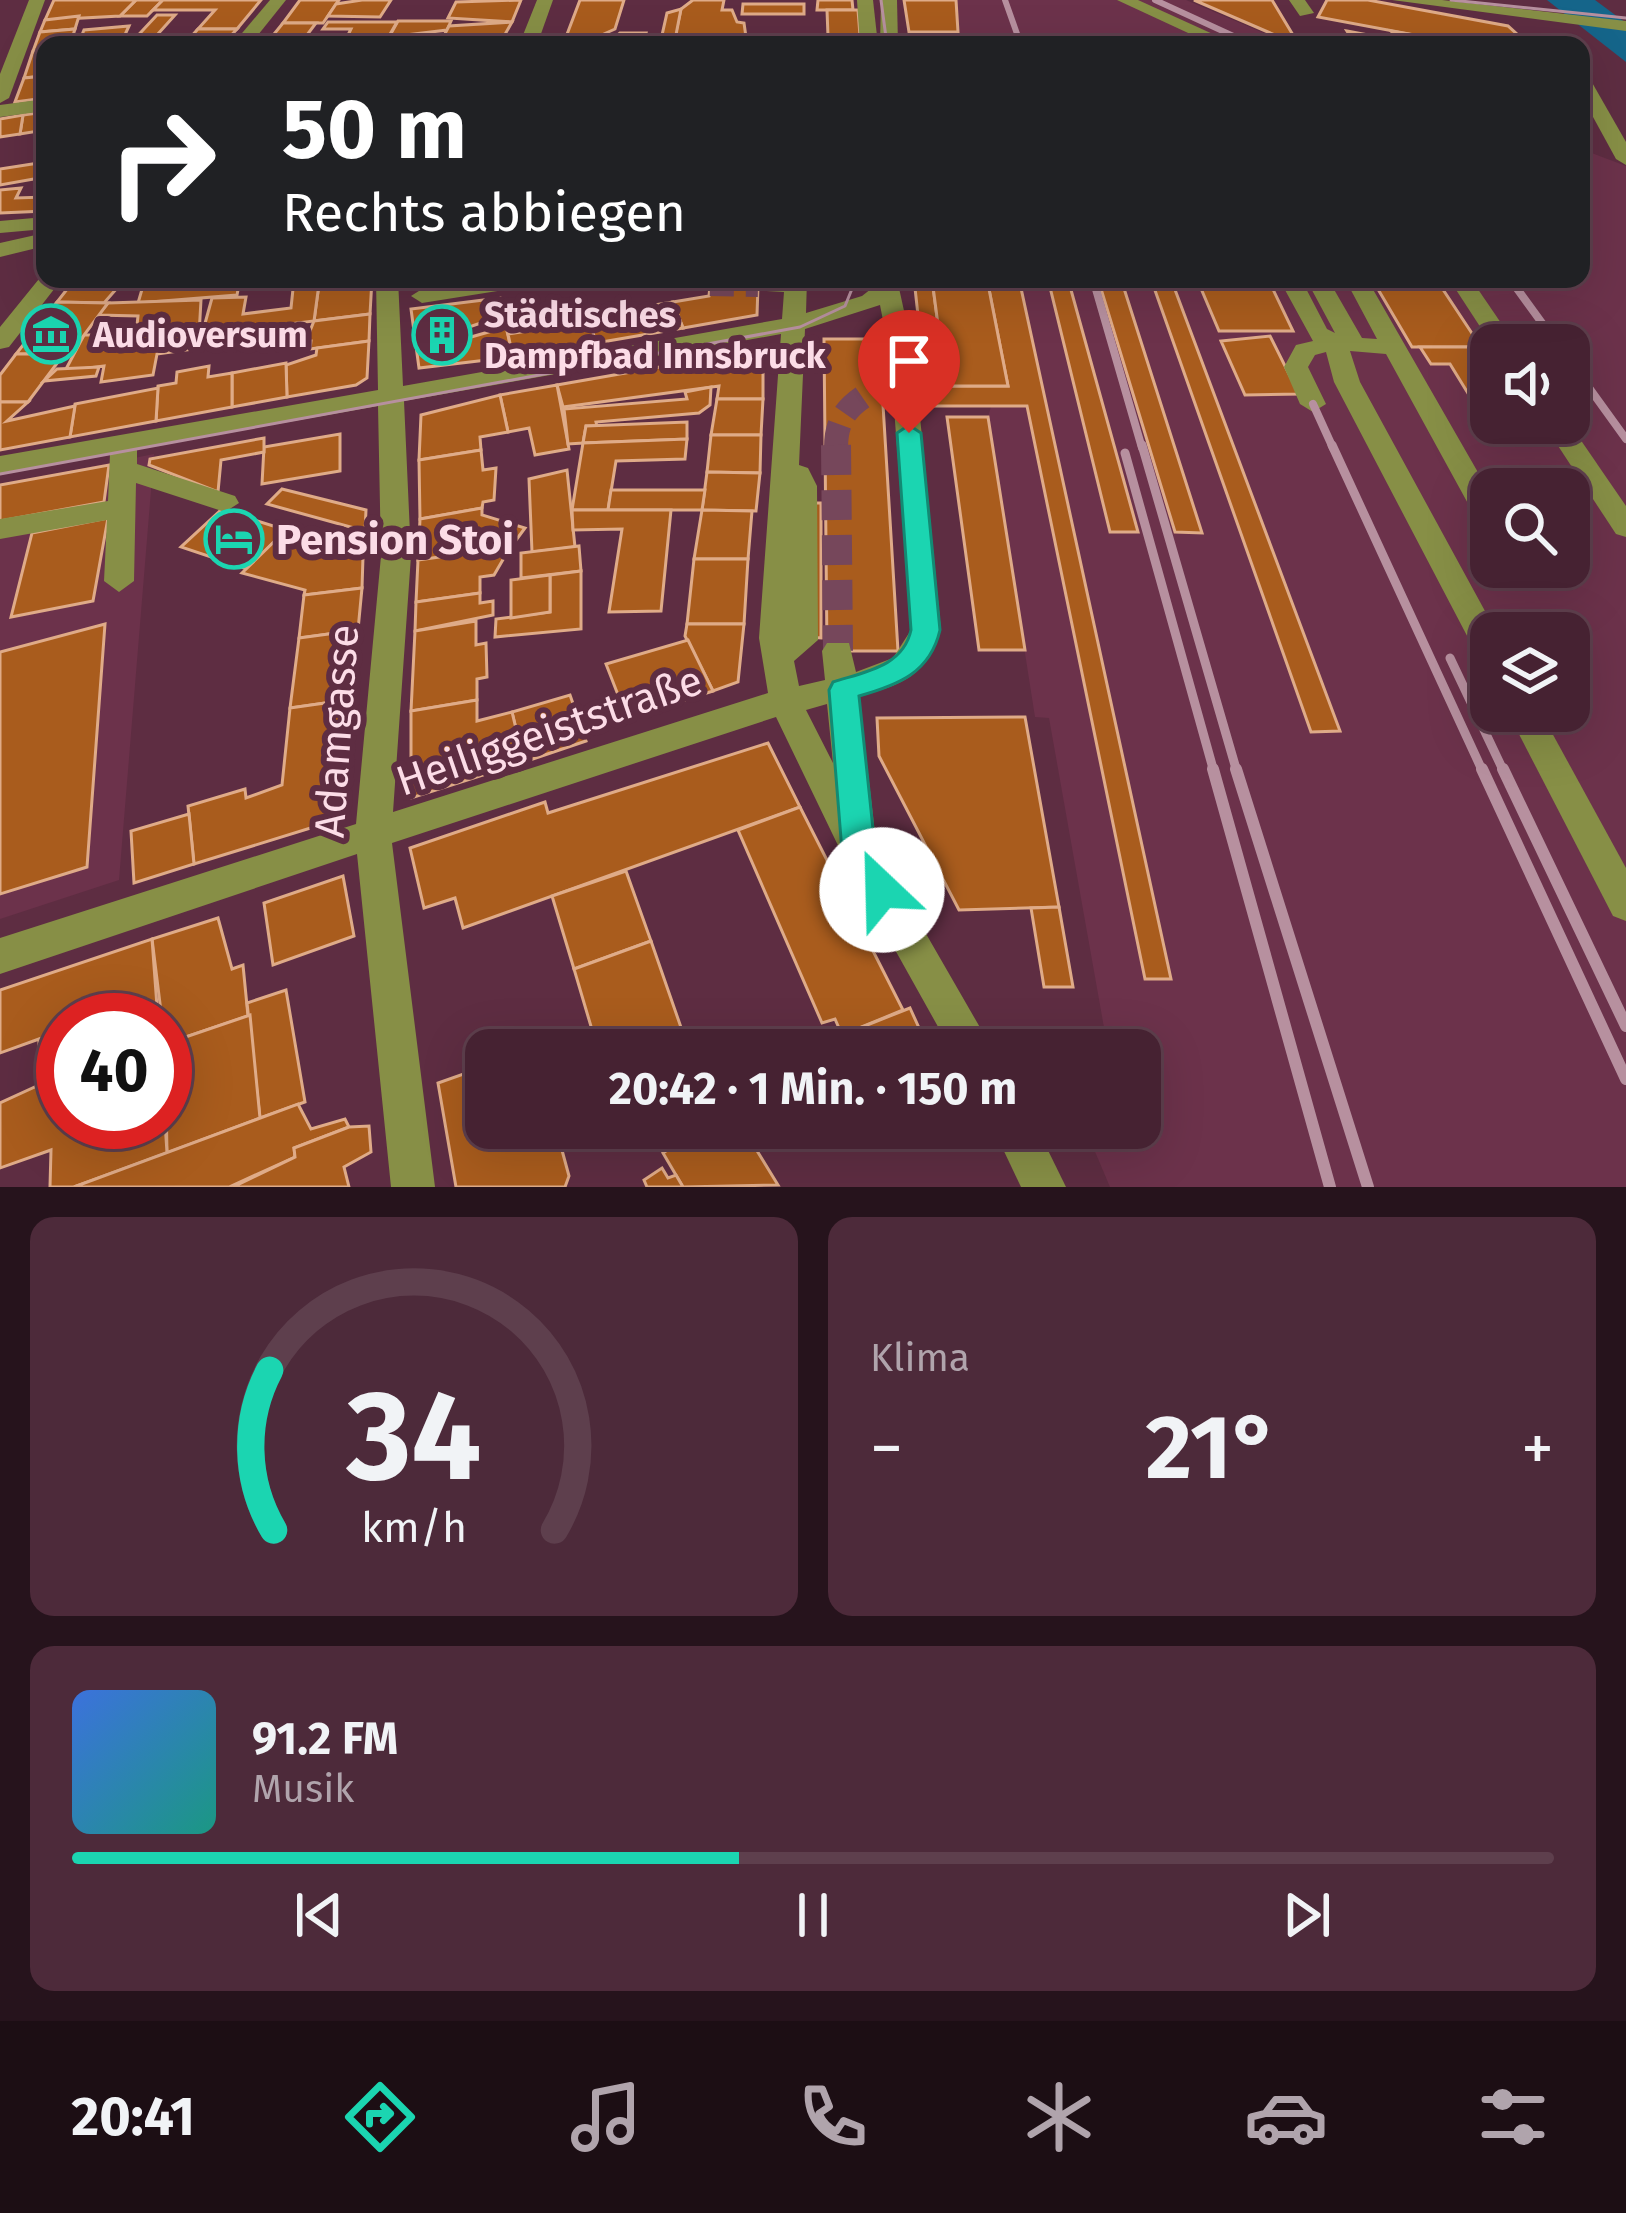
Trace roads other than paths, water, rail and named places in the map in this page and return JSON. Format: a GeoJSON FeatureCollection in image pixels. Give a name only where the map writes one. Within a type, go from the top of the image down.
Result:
{"type":"FeatureCollection","features":[{"type":"Feature","properties":{"kind":"street"},"geometry":{"type":"LineString","coordinates":[[0,98],[38,0]]}},
{"type":"Feature","properties":{"kind":"street"},"geometry":{"type":"LineString","coordinates":[[248,36],[278,0]]}},
{"type":"Feature","properties":{"kind":"street"},"geometry":{"type":"LineString","coordinates":[[531,36],[545,0]]}},
{"type":"Feature","properties":{"kind":"street"},"geometry":{"type":"LineString","coordinates":[[865,0],[868,36]]}},
{"type":"Feature","properties":{"kind":"street"},"geometry":{"type":"LineString","coordinates":[[889,0],[899,25],[894,36]]}},
{"type":"Feature","properties":{"kind":"street"},"geometry":{"type":"LineString","coordinates":[[1125,0],[1207,36]]}},
{"type":"Feature","properties":{"kind":"street"},"geometry":{"type":"LineString","coordinates":[[1400,0],[1512,7]]}},
{"type":"Feature","properties":{"kind":"street"},"geometry":{"type":"LineString","coordinates":[[1433,0],[1512,7],[1530,32]]}},
{"type":"Feature","properties":{"kind":"street"},"geometry":{"type":"LineString","coordinates":[[1461,0],[1626,26]]}},
{"type":"Feature","properties":{"kind":"street"},"geometry":{"type":"LineString","coordinates":[[1564,16],[1626,16]]}},
{"type":"Feature","properties":{"kind":"street"},"geometry":{"type":"LineString","coordinates":[[1590,95],[1626,159]]}},
{"type":"Feature","properties":{"kind":"street"},"geometry":{"type":"LineString","coordinates":[[0,111],[36,106]]}},
{"type":"Feature","properties":{"kind":"street"},"geometry":{"type":"LineString","coordinates":[[0,227],[36,230]]}},
{"type":"Feature","properties":{"kind":"street"},"geometry":{"type":"LineString","coordinates":[[0,249],[36,231]]}},
{"type":"Feature","properties":{"kind":"street"},"geometry":{"type":"LineString","coordinates":[[1,340],[44,288]]}},
{"type":"Feature","properties":{"kind":"street","name":"Adamgasse"},"geometry":{"type":"LineString","coordinates":[[387,288],[396,556],[373,837],[413,1187]]}},
{"type":"Feature","properties":{"kind":"street"},"geometry":{"type":"LineString","coordinates":[[422,296],[472,288]]}},
{"type":"Feature","properties":{"kind":"street"},"geometry":{"type":"LineString","coordinates":[[796,288],[776,657],[785,701],[859,851],[961,1029]]}},
{"type":"Feature","properties":{"kind":"street"},"geometry":{"type":"LineString","coordinates":[[853,288],[859,306],[897,332]]}},
{"type":"Feature","properties":{"kind":"street"},"geometry":{"type":"LineString","coordinates":[[0,465],[123,457],[391,396],[796,324],[859,306],[880,288]]}},
{"type":"Feature","properties":{"kind":"street","name":"Heiliggeiststraße"},"geometry":{"type":"LineString","coordinates":[[0,956],[785,701],[891,676],[910,664],[921,651],[926,630],[893,378],[897,332],[887,288]]}},
{"type":"Feature","properties":{"kind":"street"},"geometry":{"type":"LineString","coordinates":[[1295,288],[1470,612]]}},
{"type":"Feature","properties":{"kind":"street"},"geometry":{"type":"LineString","coordinates":[[1318,288],[1327,342],[1321,404]]}},
{"type":"Feature","properties":{"kind":"street"},"geometry":{"type":"LineString","coordinates":[[1361,288],[1470,483]]}},
{"type":"Feature","properties":{"kind":"street"},"geometry":{"type":"LineString","coordinates":[[1466,288],[1490,324]]}},
{"type":"Feature","properties":{"kind":"street"},"geometry":{"type":"LineString","coordinates":[[1327,342],[1390,343]]}},
{"type":"Feature","properties":{"kind":"street"},"geometry":{"type":"LineString","coordinates":[[1570,444],[1626,527]]}},
{"type":"Feature","properties":{"kind":"street"},"geometry":{"type":"LineString","coordinates":[[123,457],[225,502]]}},
{"type":"Feature","properties":{"kind":"street"},"geometry":{"type":"LineString","coordinates":[[119,581],[123,457]]}},
{"type":"Feature","properties":{"kind":"street"},"geometry":{"type":"LineString","coordinates":[[0,530],[121,508]]}},
{"type":"Feature","properties":{"kind":"street"},"geometry":{"type":"LineString","coordinates":[[838,651],[859,851]]}},
{"type":"Feature","properties":{"kind":"street"},"geometry":{"type":"LineString","coordinates":[[1534,732],[1626,904]]}},
{"type":"Feature","properties":{"kind":"street"},"geometry":{"type":"LineString","coordinates":[[1024,1149],[1043,1187]]}},
{"type":"Feature","properties":{"kind":"water"},"geometry":{"type":"Polygon","coordinates":[[[1547,0],[1595,0],[1626,23],[1626,62],[1547,0]]]}},
{"type":"Feature","properties":{"kind":"tunnel"},"geometry":{"type":"LineString","coordinates":[[836,448],[843,417],[882,385]]}},
{"type":"Feature","properties":{"kind":"tunnel"},"geometry":{"type":"LineString","coordinates":[[836,448],[838,651]]}},
{"type":"Feature","properties":{"kind":"tram line"},"geometry":{"type":"LineString","coordinates":[[881,0],[886,36]]}},
{"type":"Feature","properties":{"kind":"tram line"},"geometry":{"type":"LineString","coordinates":[[1451,0],[1626,18]]}},
{"type":"Feature","properties":{"kind":"tram line"},"geometry":{"type":"LineString","coordinates":[[0,474],[800,327],[845,306],[852,288]]}},
{"type":"Feature","properties":{"kind":"railway"},"geometry":{"type":"LineString","coordinates":[[1005,0],[1018,36]]}},
{"type":"Feature","properties":{"kind":"railway"},"geometry":{"type":"LineString","coordinates":[[1155,0],[1233,36]]}},
{"type":"Feature","properties":{"kind":"railway"},"geometry":{"type":"LineString","coordinates":[[1096,288],[1142,448]]}},
{"type":"Feature","properties":{"kind":"railway"},"geometry":{"type":"LineString","coordinates":[[1517,288],[1543,324]]}},
{"type":"Feature","properties":{"kind":"railway"},"geometry":{"type":"LineString","coordinates":[[1590,389],[1626,439]]}},
{"type":"Feature","properties":{"kind":"railway"},"geometry":{"type":"LineString","coordinates":[[1313,404],[1333,448]]}},
{"type":"Feature","properties":{"kind":"railway"},"geometry":{"type":"LineString","coordinates":[[1142,445],[1237,772]]}},
{"type":"Feature","properties":{"kind":"railway"},"geometry":{"type":"LineString","coordinates":[[1332,445],[1483,772]]}},
{"type":"Feature","properties":{"kind":"railway"},"geometry":{"type":"LineString","coordinates":[[1125,453],[1214,772]]}},
{"type":"Feature","properties":{"kind":"railway"},"geometry":{"type":"LineString","coordinates":[[1450,658],[1504,772]]}},
{"type":"Feature","properties":{"kind":"railway"},"geometry":{"type":"LineString","coordinates":[[1213,769],[1330,1187]]}},
{"type":"Feature","properties":{"kind":"railway"},"geometry":{"type":"LineString","coordinates":[[1236,769],[1368,1187]]}},
{"type":"Feature","properties":{"kind":"railway"},"geometry":{"type":"LineString","coordinates":[[1482,769],[1626,1079]]}},
{"type":"Feature","properties":{"kind":"railway"},"geometry":{"type":"LineString","coordinates":[[1503,769],[1626,1026]]}},
{"type":"Feature","properties":{"kind":"place","name":"Audioversum"},"geometry":{"type":"Point","coordinates":[51,334]}},
{"type":"Feature","properties":{"kind":"place","name":"Städtisches Dampfbad Innsbruck"},"geometry":{"type":"Point","coordinates":[442,335]}},
{"type":"Feature","properties":{"kind":"place","name":"Pension Stoi"},"geometry":{"type":"Point","coordinates":[234,539]}}]}
